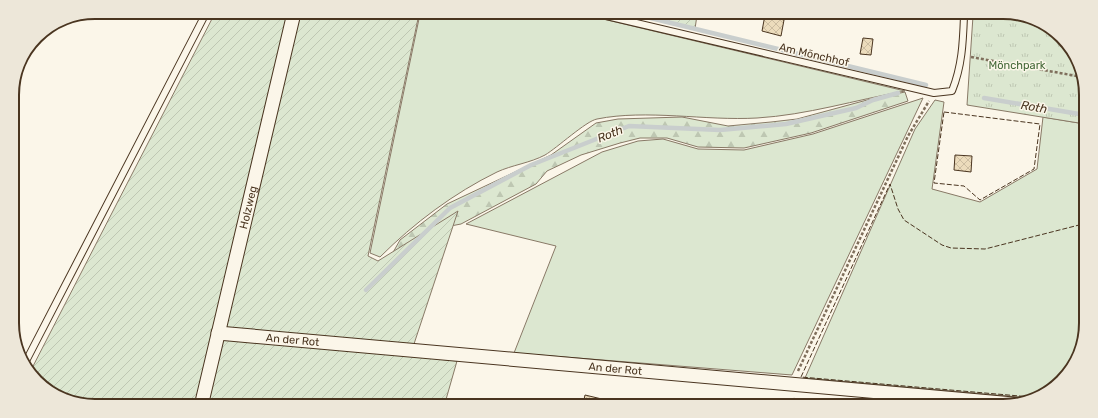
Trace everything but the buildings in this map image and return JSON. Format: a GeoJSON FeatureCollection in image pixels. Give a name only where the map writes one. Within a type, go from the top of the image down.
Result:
{"type":"FeatureCollection","features":[{"type":"Feature","properties":{"kind":"street","name":"Holzweg"},"geometry":{"type":"LineString","coordinates":[[203,399],[293,19]]}},
{"type":"Feature","properties":{"kind":"street","name":"An der Rot"},"geometry":{"type":"LineString","coordinates":[[218,334],[793,383],[922,399]]}},
{"type":"Feature","properties":{"kind":"lane"},"geometry":{"type":"LineString","coordinates":[[28,359],[202,19]]}},
{"type":"Feature","properties":{"kind":"lane","name":"Am Mönchhof"},"geometry":{"type":"LineString","coordinates":[[619,19],[934,94],[952,90],[958,75],[963,56],[964,19]]}},
{"type":"Feature","properties":{"kind":"path"},"geometry":{"type":"LineString","coordinates":[[963,56],[1076,76]]}},
{"type":"Feature","properties":{"kind":"path"},"geometry":{"type":"LineString","coordinates":[[793,383],[908,136],[934,94]]}},
{"type":"Feature","properties":{"kind":"green space"},"geometry":{"type":"Polygon","coordinates":[[[212,19],[418,19],[368,256],[378,261],[458,211],[410,356],[457,361],[446,399],[80,398],[61,391],[53,386],[45,380],[33,366],[212,19]]]}},
{"type":"Feature","properties":{"kind":"green space"},"geometry":{"type":"Polygon","coordinates":[[[419,19],[603,19],[905,91],[813,111],[757,118],[636,115],[597,119],[586,124],[545,155],[497,172],[465,189],[407,232],[380,257],[370,253],[419,19]]]}},
{"type":"Feature","properties":{"kind":"green space"},"geometry":{"type":"Polygon","coordinates":[[[654,19],[696,19],[695,29],[654,19]]]}},
{"type":"Feature","properties":{"kind":"green space","name":"Mönchpark"},"geometry":{"type":"Polygon","coordinates":[[[973,19],[1018,20],[1037,27],[1053,38],[1071,61],[1078,85],[1079,123],[967,105],[973,19]]]}},
{"type":"Feature","properties":{"kind":"green space"},"geometry":{"type":"Polygon","coordinates":[[[905,92],[908,101],[811,133],[744,148],[698,147],[667,138],[640,138],[581,155],[547,171],[536,184],[461,224],[440,228],[386,265],[400,240],[447,204],[551,155],[596,123],[618,119],[682,117],[728,126],[771,122],[797,119],[867,100],[905,92]]]}},
{"type":"Feature","properties":{"kind":"green space"},"geometry":{"type":"Polygon","coordinates":[[[923,98],[792,375],[514,353],[556,246],[466,224],[602,152],[638,141],[663,139],[698,149],[744,150],[813,134],[923,98]]]}},
{"type":"Feature","properties":{"kind":"green space"},"geometry":{"type":"Polygon","coordinates":[[[935,100],[944,102],[932,189],[980,202],[1037,169],[1043,117],[1079,123],[1078,333],[1075,347],[1066,365],[1053,380],[1041,389],[1021,397],[805,378],[915,129],[935,100]]]}},
{"type":"Feature","properties":{"kind":"waterway"},"geometry":{"type":"LineString","coordinates":[[654,19],[926,85]]}},
{"type":"Feature","properties":{"kind":"waterway","name":"Roth"},"geometry":{"type":"LineString","coordinates":[[366,290],[450,208],[531,165],[629,126],[720,130],[786,124],[856,108],[873,100],[898,93]]}},
{"type":"Feature","properties":{"kind":"waterway","name":"Roth"},"geometry":{"type":"LineString","coordinates":[[984,98],[1079,114]]}},
{"type":"Feature","properties":{"kind":"fence"},"geometry":{"type":"LineString","coordinates":[[944,112],[1040,124],[1034,169],[980,200],[964,186],[934,183],[944,112]]}},
{"type":"Feature","properties":{"kind":"fence"},"geometry":{"type":"LineString","coordinates":[[1023,396],[801,377],[890,184],[898,209],[904,220],[942,245],[951,248],[985,249],[1079,225]]}}]}
